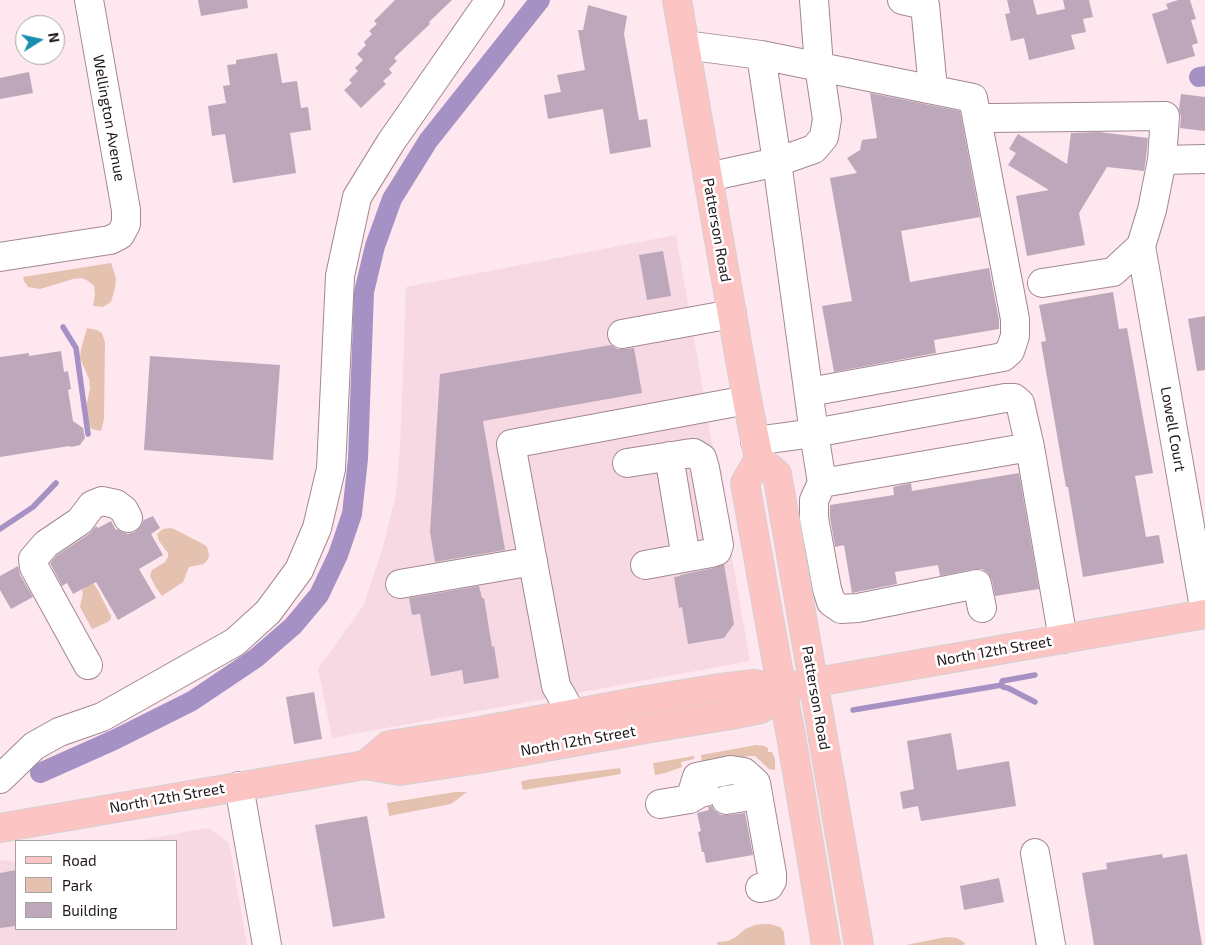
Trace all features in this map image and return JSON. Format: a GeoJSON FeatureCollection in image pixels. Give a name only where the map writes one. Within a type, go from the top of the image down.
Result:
{"type":"FeatureCollection","features":[{"type":"Feature","properties":{"kind":"main road","name":"Patterson Road"},"geometry":{"type":"LineString","coordinates":[[677,0],[757,450],[777,474],[859,945]]}},
{"type":"Feature","properties":{"kind":"main road","name":"Patterson Road"},"geometry":{"type":"LineString","coordinates":[[757,450],[745,483],[826,945]]}},
{"type":"Feature","properties":{"kind":"main road","name":"North 12th Street"},"geometry":{"type":"LineString","coordinates":[[364,765],[390,745],[754,684],[782,688],[1205,613]]}},
{"type":"Feature","properties":{"kind":"main road","name":"North 12th Street"},"geometry":{"type":"LineString","coordinates":[[0,828],[364,765],[400,771],[485,758],[761,709],[782,688]]}},
{"type":"Feature","properties":{"kind":"main road"},"geometry":{"type":"LineString","coordinates":[[572,714],[578,741]]}},
{"type":"Feature","properties":{"kind":"street","name":"Wellington Avenue"},"geometry":{"type":"LineString","coordinates":[[0,257],[110,240],[120,235],[126,224],[126,210],[89,0]]}},
{"type":"Feature","properties":{"kind":"street"},"geometry":{"type":"LineString","coordinates":[[0,778],[34,746],[59,732],[102,717],[235,642],[268,612],[298,570],[317,528],[331,469],[340,276],[357,197],[391,142],[490,0]]}},
{"type":"Feature","properties":{"kind":"street"},"geometry":{"type":"LineString","coordinates":[[708,177],[777,162],[814,149],[824,137],[827,119],[819,66],[814,0]]}},
{"type":"Feature","properties":{"kind":"street"},"geometry":{"type":"LineString","coordinates":[[902,0],[925,5],[933,89]]}},
{"type":"Feature","properties":{"kind":"street"},"geometry":{"type":"LineString","coordinates":[[685,45],[761,55],[973,98],[1015,319],[1016,336],[1010,351],[1003,357],[809,392]]}},
{"type":"Feature","properties":{"kind":"street"},"geometry":{"type":"LineString","coordinates":[[761,55],[822,482],[814,500],[814,518],[827,590],[831,602],[841,609],[858,608],[977,584],[982,608]]}},
{"type":"Feature","properties":{"kind":"street"},"geometry":{"type":"LineString","coordinates":[[991,118],[1165,116],[1162,160],[1152,210],[1141,246],[1113,272],[1042,283]]}},
{"type":"Feature","properties":{"kind":"street"},"geometry":{"type":"LineString","coordinates":[[1162,160],[1205,160]]}},
{"type":"Feature","properties":{"kind":"street","name":"Lowell Court"},"geometry":{"type":"LineString","coordinates":[[1141,246],[1205,613]]}},
{"type":"Feature","properties":{"kind":"street"},"geometry":{"type":"LineString","coordinates":[[622,334],[732,314]]}},
{"type":"Feature","properties":{"kind":"street"},"geometry":{"type":"LineString","coordinates":[[757,450],[814,433],[1005,398],[1014,398],[1020,403],[1030,447],[1063,639]]}},
{"type":"Feature","properties":{"kind":"street"},"geometry":{"type":"LineString","coordinates":[[572,714],[556,686],[511,444],[747,400]]}},
{"type":"Feature","properties":{"kind":"street"},"geometry":{"type":"LineString","coordinates":[[822,482],[1030,447]]}},
{"type":"Feature","properties":{"kind":"street"},"geometry":{"type":"LineString","coordinates":[[627,464],[681,454],[696,548],[644,559]]}},
{"type":"Feature","properties":{"kind":"street"},"geometry":{"type":"LineString","coordinates":[[88,665],[34,567],[33,558],[46,544],[80,521],[92,505],[102,501],[116,504],[124,510],[128,518]]}},
{"type":"Feature","properties":{"kind":"street"},"geometry":{"type":"LineString","coordinates":[[400,584],[533,561]]}},
{"type":"Feature","properties":{"kind":"street"},"geometry":{"type":"LineString","coordinates":[[710,796],[698,777],[731,770],[744,772],[757,789],[772,874],[772,881],[769,886],[760,888]]}},
{"type":"Feature","properties":{"kind":"street"},"geometry":{"type":"LineString","coordinates":[[238,786],[267,945]]}},
{"type":"Feature","properties":{"kind":"street"},"geometry":{"type":"LineString","coordinates":[[660,804],[757,789]]}},
{"type":"Feature","properties":{"kind":"street"},"geometry":{"type":"LineString","coordinates":[[1035,853],[1051,945]]}},
{"type":"Feature","properties":{"kind":"shaded area"},"geometry":{"type":"Polygon","coordinates":[[[676,235],[750,661],[332,738],[318,669],[363,606],[382,551],[396,494],[400,448],[406,287],[676,235]]]}},
{"type":"Feature","properties":{"kind":"shaded area"},"geometry":{"type":"Polygon","coordinates":[[[208,828],[229,843],[247,945],[0,945],[0,860],[15,862],[15,930],[178,930],[178,840],[140,840],[208,828]]]}},
{"type":"Feature","properties":{"kind":"green space"},"geometry":{"type":"Polygon","coordinates":[[[111,263],[116,278],[115,288],[111,302],[103,307],[93,306],[94,286],[82,278],[40,289],[28,287],[23,277],[111,263]]]}},
{"type":"Feature","properties":{"kind":"green space"},"geometry":{"type":"Polygon","coordinates":[[[87,328],[102,333],[105,343],[104,419],[101,431],[91,429],[86,414],[90,388],[89,379],[80,358],[87,328]]]}},
{"type":"Feature","properties":{"kind":"green space"},"geometry":{"type":"Polygon","coordinates":[[[170,528],[203,544],[207,547],[209,555],[204,564],[189,567],[183,582],[162,596],[150,576],[152,570],[165,562],[168,557],[168,553],[159,541],[157,534],[163,529],[170,528]]]}},
{"type":"Feature","properties":{"kind":"green space"},"geometry":{"type":"Polygon","coordinates":[[[86,572],[98,590],[111,616],[108,622],[92,629],[80,607],[82,590],[85,588],[79,576],[86,572]]]}},
{"type":"Feature","properties":{"kind":"green space"},"geometry":{"type":"Polygon","coordinates":[[[756,745],[764,746],[768,748],[768,752],[772,752],[775,759],[775,770],[769,769],[755,756],[702,763],[701,755],[756,745]]]}},
{"type":"Feature","properties":{"kind":"green space"},"geometry":{"type":"Polygon","coordinates":[[[694,756],[694,759],[681,762],[682,767],[655,775],[653,763],[694,756]]]}},
{"type":"Feature","properties":{"kind":"green space"},"geometry":{"type":"Polygon","coordinates":[[[620,768],[621,774],[523,790],[521,782],[526,780],[620,768]]]}},
{"type":"Feature","properties":{"kind":"green space"},"geometry":{"type":"Polygon","coordinates":[[[455,792],[467,792],[451,804],[389,816],[387,803],[455,792]]]}},
{"type":"Feature","properties":{"kind":"green space"},"geometry":{"type":"Polygon","coordinates":[[[763,924],[780,927],[784,932],[785,945],[718,945],[717,942],[728,941],[745,929],[763,924]]]}},
{"type":"Feature","properties":{"kind":"green space"},"geometry":{"type":"Polygon","coordinates":[[[946,937],[957,938],[965,943],[964,945],[906,945],[946,937]]]}},
{"type":"Feature","properties":{"kind":"building"},"geometry":{"type":"Polygon","coordinates":[[[198,0],[247,0],[248,8],[201,16],[198,0]]]}},
{"type":"Feature","properties":{"kind":"building"},"geometry":{"type":"Polygon","coordinates":[[[395,0],[452,0],[394,58],[397,61],[389,69],[392,73],[383,81],[386,84],[361,108],[344,90],[352,83],[349,80],[358,71],[355,68],[363,60],[357,54],[366,45],[364,42],[372,34],[369,31],[377,24],[374,21],[395,0]]]}},
{"type":"Feature","properties":{"kind":"building"},"geometry":{"type":"Polygon","coordinates":[[[1007,0],[1033,0],[1037,15],[1065,9],[1063,0],[1089,0],[1093,17],[1083,19],[1086,32],[1071,35],[1075,49],[1029,60],[1024,38],[1011,41],[1005,14],[1010,13],[1007,0]]]}},
{"type":"Feature","properties":{"kind":"building"},"geometry":{"type":"Polygon","coordinates":[[[1178,0],[1190,0],[1196,19],[1191,20],[1198,43],[1192,45],[1195,56],[1167,64],[1152,14],[1168,9],[1166,4],[1178,0]]]}},
{"type":"Feature","properties":{"kind":"building"},"geometry":{"type":"Polygon","coordinates":[[[588,5],[627,16],[624,34],[639,120],[647,119],[651,147],[610,154],[603,109],[548,119],[544,95],[561,92],[557,75],[585,70],[578,30],[583,30],[588,5]]]}},
{"type":"Feature","properties":{"kind":"building"},"geometry":{"type":"Polygon","coordinates":[[[277,53],[282,83],[297,81],[301,108],[308,107],[311,130],[290,133],[296,173],[233,183],[225,134],[212,136],[208,106],[226,103],[223,86],[230,85],[227,65],[236,64],[236,60],[277,53]]]}},
{"type":"Feature","properties":{"kind":"building"},"geometry":{"type":"Polygon","coordinates":[[[29,72],[33,93],[0,99],[0,78],[29,72]]]}},
{"type":"Feature","properties":{"kind":"building"},"geometry":{"type":"Polygon","coordinates":[[[870,93],[960,111],[980,217],[901,231],[910,282],[989,268],[999,329],[934,340],[936,353],[834,372],[822,306],[852,301],[830,178],[857,173],[847,158],[860,150],[862,140],[877,138],[870,93]]]}},
{"type":"Feature","properties":{"kind":"building"},"geometry":{"type":"Polygon","coordinates":[[[1181,94],[1205,97],[1205,131],[1180,128],[1181,117],[1179,109],[1181,94]]]}},
{"type":"Feature","properties":{"kind":"building"},"geometry":{"type":"Polygon","coordinates":[[[1099,132],[1148,138],[1144,171],[1107,167],[1079,213],[1085,245],[1027,256],[1016,196],[1049,190],[1008,165],[1016,153],[1009,149],[1018,134],[1067,164],[1071,133],[1099,132]]]}},
{"type":"Feature","properties":{"kind":"building"},"geometry":{"type":"Polygon","coordinates":[[[663,251],[671,296],[647,300],[639,255],[663,251]]]}},
{"type":"Feature","properties":{"kind":"building"},"geometry":{"type":"Polygon","coordinates":[[[1113,292],[1119,329],[1127,328],[1153,473],[1135,476],[1146,537],[1159,535],[1164,563],[1083,577],[1041,342],[1046,341],[1039,305],[1113,292]]]}},
{"type":"Feature","properties":{"kind":"building"},"geometry":{"type":"Polygon","coordinates":[[[1205,316],[1205,370],[1197,371],[1188,319],[1205,316]]]}},
{"type":"Feature","properties":{"kind":"building"},"geometry":{"type":"Polygon","coordinates":[[[611,345],[617,349],[634,348],[642,393],[483,421],[505,550],[435,562],[430,532],[440,374],[611,345]]]}},
{"type":"Feature","properties":{"kind":"building"},"geometry":{"type":"Polygon","coordinates":[[[61,351],[64,372],[68,371],[71,389],[68,390],[73,421],[83,428],[85,438],[80,445],[0,457],[0,357],[29,353],[29,356],[61,351]]]}},
{"type":"Feature","properties":{"kind":"building"},"geometry":{"type":"Polygon","coordinates":[[[150,356],[280,365],[273,460],[144,450],[150,356]]]}},
{"type":"Feature","properties":{"kind":"building"},"geometry":{"type":"Polygon","coordinates":[[[1019,473],[1039,589],[995,596],[992,580],[988,573],[982,569],[940,576],[938,565],[895,572],[897,584],[852,593],[844,545],[835,547],[830,505],[894,495],[893,487],[911,483],[912,491],[1019,473]]]}},
{"type":"Feature","properties":{"kind":"building"},"geometry":{"type":"Polygon","coordinates":[[[153,516],[160,528],[151,534],[163,555],[139,569],[156,598],[118,620],[96,582],[73,594],[67,583],[62,586],[50,563],[56,556],[89,534],[96,526],[98,528],[111,521],[116,530],[118,529],[128,534],[135,532],[141,526],[144,519],[153,516]]]}},
{"type":"Feature","properties":{"kind":"building"},"geometry":{"type":"Polygon","coordinates":[[[724,564],[734,624],[724,638],[688,644],[682,607],[679,608],[674,577],[724,564]]]}},
{"type":"Feature","properties":{"kind":"building"},"geometry":{"type":"Polygon","coordinates":[[[18,566],[20,575],[33,597],[11,609],[0,590],[0,576],[18,566]]]}},
{"type":"Feature","properties":{"kind":"building"},"geometry":{"type":"Polygon","coordinates":[[[479,586],[482,598],[484,598],[499,678],[464,684],[462,670],[431,676],[420,614],[412,615],[409,598],[479,586]]]}},
{"type":"Feature","properties":{"kind":"building"},"geometry":{"type":"Polygon","coordinates":[[[314,692],[322,739],[294,744],[286,697],[314,692]]]}},
{"type":"Feature","properties":{"kind":"building"},"geometry":{"type":"Polygon","coordinates":[[[951,733],[957,770],[1009,761],[1016,806],[921,821],[918,806],[903,809],[900,792],[914,789],[907,741],[951,733]]]}},
{"type":"Feature","properties":{"kind":"building"},"geometry":{"type":"Polygon","coordinates":[[[712,806],[721,815],[745,813],[753,855],[706,863],[698,832],[701,831],[697,813],[709,810],[708,807],[712,806]]]}},
{"type":"Feature","properties":{"kind":"building"},"geometry":{"type":"Polygon","coordinates":[[[367,816],[385,918],[333,927],[315,825],[367,816]]]}},
{"type":"Feature","properties":{"kind":"building"},"geometry":{"type":"Polygon","coordinates":[[[1162,854],[1163,858],[1187,854],[1202,945],[1094,945],[1082,873],[1107,869],[1106,863],[1162,854]]]}},
{"type":"Feature","properties":{"kind":"building"},"geometry":{"type":"Polygon","coordinates":[[[15,870],[15,926],[0,928],[0,873],[15,870]]]}},
{"type":"Feature","properties":{"kind":"building"},"geometry":{"type":"Polygon","coordinates":[[[999,878],[1004,902],[964,910],[960,886],[999,878]]]}},
{"type":"Feature","properties":{"kind":"waterway"},"geometry":{"type":"LineString","coordinates":[[40,773],[114,740],[192,701],[256,658],[293,626],[319,595],[338,555],[352,514],[358,459],[364,292],[375,246],[392,199],[428,141],[540,0]]}},
{"type":"Feature","properties":{"kind":"waterway"},"geometry":{"type":"LineString","coordinates":[[1199,77],[1205,76]]}},
{"type":"Feature","properties":{"kind":"waterway"},"geometry":{"type":"LineString","coordinates":[[63,327],[76,348],[88,434]]}},
{"type":"Feature","properties":{"kind":"waterway"},"geometry":{"type":"LineString","coordinates":[[0,529],[33,507],[56,483]]}},
{"type":"Feature","properties":{"kind":"waterway"},"geometry":{"type":"LineString","coordinates":[[1002,685],[1002,681],[1035,675]]}},
{"type":"Feature","properties":{"kind":"waterway"},"geometry":{"type":"LineString","coordinates":[[853,710],[1002,685],[1035,702]]}}]}
